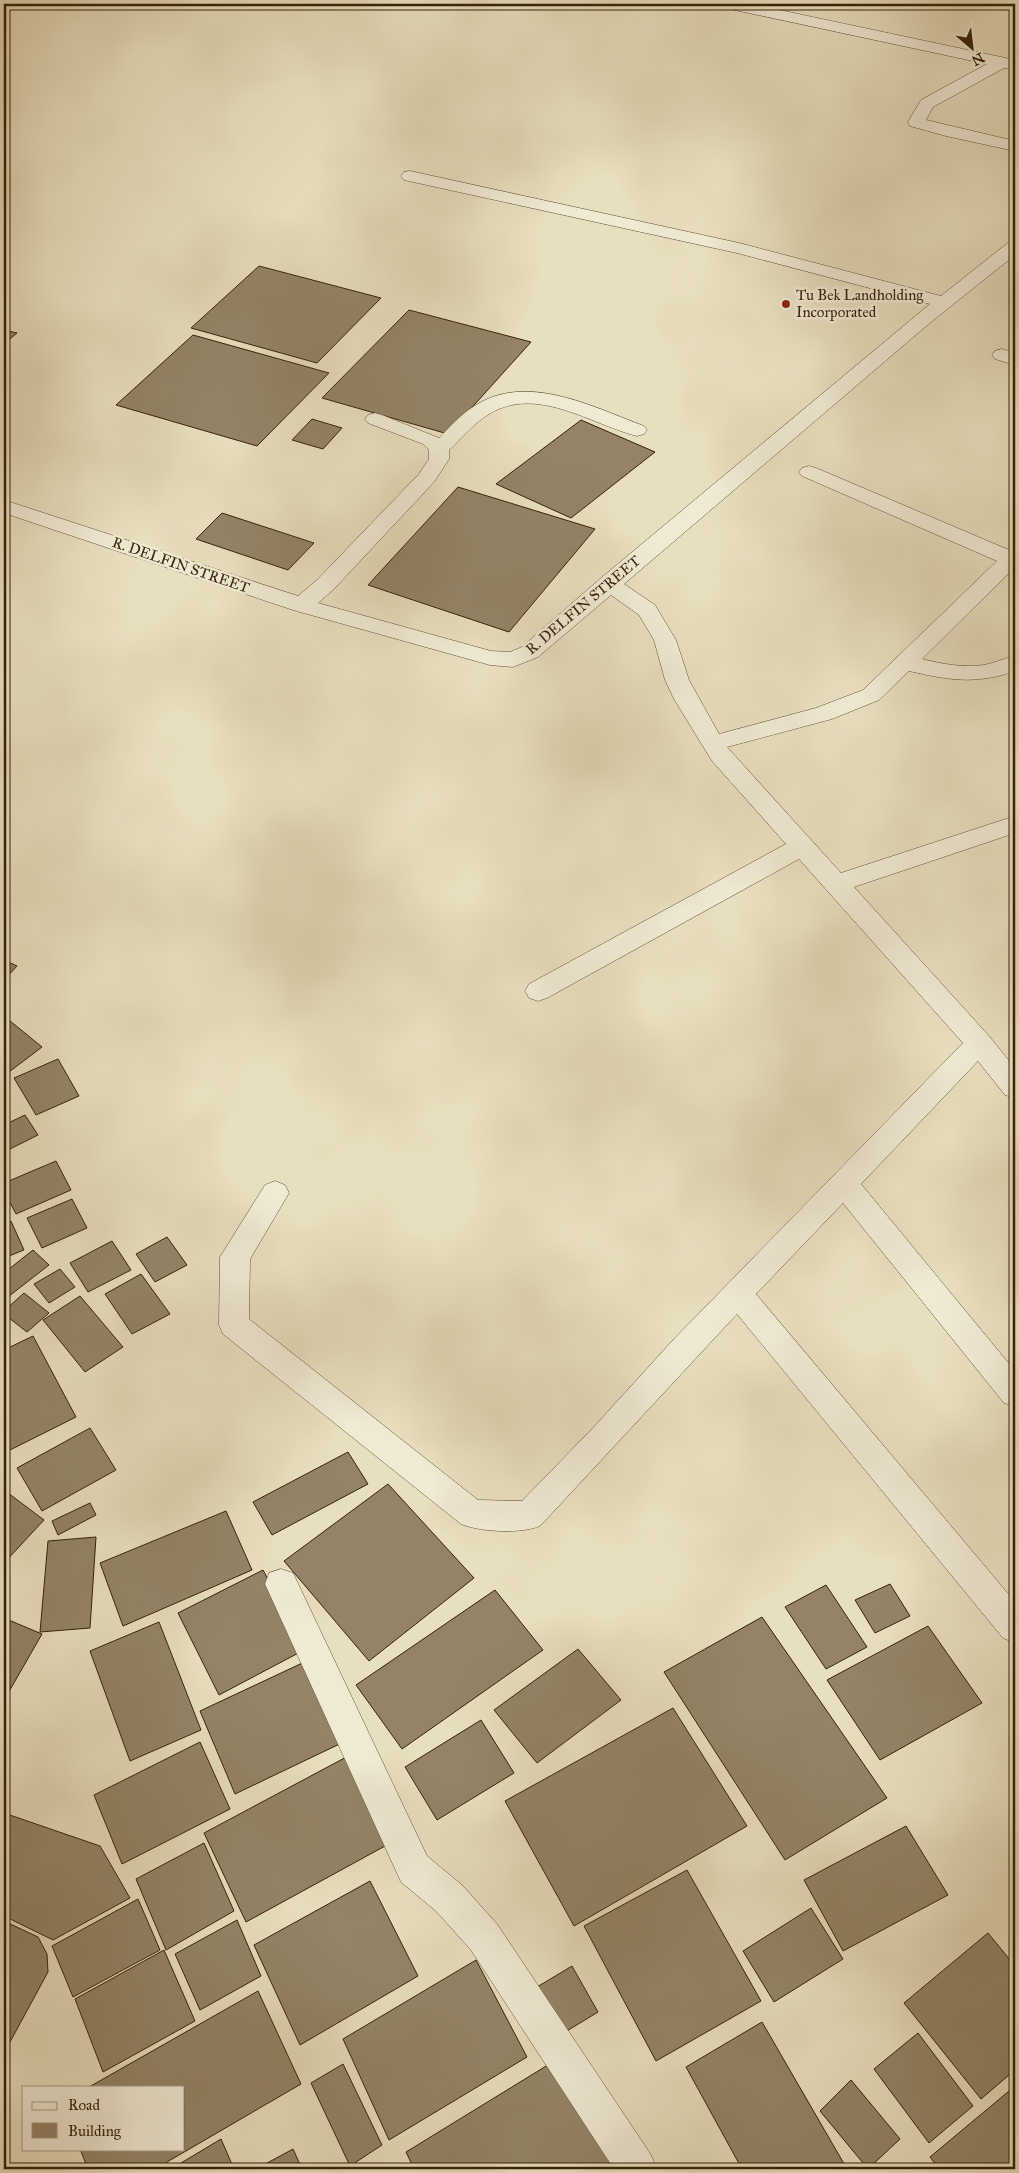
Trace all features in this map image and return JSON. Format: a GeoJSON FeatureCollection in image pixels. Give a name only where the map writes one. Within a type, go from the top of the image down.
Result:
{"type":"FeatureCollection","features":[{"type":"Feature","properties":{"kind":"street"},"geometry":{"type":"LineString","coordinates":[[730,4],[1008,63]]}},
{"type":"Feature","properties":{"kind":"street"},"geometry":{"type":"LineString","coordinates":[[1008,63],[927,104],[916,122],[946,131],[1015,146]]}},
{"type":"Feature","properties":{"kind":"street"},"geometry":{"type":"LineString","coordinates":[[410,176],[739,248],[943,302]]}},
{"type":"Feature","properties":{"kind":"street","name":"R. DELFIN STREET"},"geometry":{"type":"LineString","coordinates":[[4,506],[301,605],[490,658],[513,660],[530,652],[943,302],[1015,246]]}},
{"type":"Feature","properties":{"kind":"street"},"geometry":{"type":"LineString","coordinates":[[439,449],[482,409],[510,397],[546,398],[637,430]]}},
{"type":"Feature","properties":{"kind":"street"},"geometry":{"type":"LineString","coordinates":[[301,605],[325,585],[427,478],[439,459],[439,449],[430,440],[375,419]]}},
{"type":"Feature","properties":{"kind":"street"},"geometry":{"type":"LineString","coordinates":[[714,743],[824,714],[871,695],[1013,557],[809,472]]}},
{"type":"Feature","properties":{"kind":"street"},"geometry":{"type":"LineString","coordinates":[[610,583],[648,610],[665,640],[677,680],[686,700],[720,755],[979,1043],[1015,1087]]}},
{"type":"Feature","properties":{"kind":"street"},"geometry":{"type":"LineString","coordinates":[[904,662],[960,675],[986,673],[1015,663]]}},
{"type":"Feature","properties":{"kind":"street"},"geometry":{"type":"LineString","coordinates":[[836,884],[1015,824]]}},
{"type":"Feature","properties":{"kind":"street"},"geometry":{"type":"LineString","coordinates":[[538,991],[802,846]]}},
{"type":"Feature","properties":{"kind":"street"},"geometry":{"type":"LineString","coordinates":[[276,1193],[235,1257],[234,1326],[472,1514],[529,1516],[738,1293],[979,1043]]}},
{"type":"Feature","properties":{"kind":"street"},"geometry":{"type":"LineString","coordinates":[[844,1183],[1015,1393]]}},
{"type":"Feature","properties":{"kind":"street"},"geometry":{"type":"LineString","coordinates":[[738,1293],[1015,1627]]}},
{"type":"Feature","properties":{"kind":"street"},"geometry":{"type":"LineString","coordinates":[[281,1584],[414,1869],[449,1898],[484,1937],[637,2169]]}},
{"type":"Feature","properties":{"kind":"building"},"geometry":{"type":"Polygon","coordinates":[[[259,266],[381,298],[317,363],[191,328],[259,266]]]}},
{"type":"Feature","properties":{"kind":"building"},"geometry":{"type":"Polygon","coordinates":[[[409,310],[531,342],[448,434],[322,398],[409,310]]]}},
{"type":"Feature","properties":{"kind":"building"},"geometry":{"type":"Polygon","coordinates":[[[4,330],[17,333],[4,344],[4,330]]]}},
{"type":"Feature","properties":{"kind":"building"},"geometry":{"type":"Polygon","coordinates":[[[193,335],[329,373],[257,446],[116,405],[193,335]]]}},
{"type":"Feature","properties":{"kind":"building"},"geometry":{"type":"Polygon","coordinates":[[[312,419],[342,428],[323,449],[292,440],[312,419]]]}},
{"type":"Feature","properties":{"kind":"building"},"geometry":{"type":"Polygon","coordinates":[[[581,420],[655,452],[571,518],[496,484],[581,420]]]}},
{"type":"Feature","properties":{"kind":"building"},"geometry":{"type":"Polygon","coordinates":[[[458,487],[595,529],[509,632],[368,585],[458,487]]]}},
{"type":"Feature","properties":{"kind":"building"},"geometry":{"type":"Polygon","coordinates":[[[222,513],[314,543],[288,570],[196,539],[222,513]]]}},
{"type":"Feature","properties":{"kind":"building"},"geometry":{"type":"Polygon","coordinates":[[[4,960],[17,966],[4,980],[4,960]]]}},
{"type":"Feature","properties":{"kind":"building"},"geometry":{"type":"Polygon","coordinates":[[[4,1016],[42,1047],[5,1075],[4,1074],[4,1016]]]}},
{"type":"Feature","properties":{"kind":"building"},"geometry":{"type":"Polygon","coordinates":[[[58,1059],[79,1096],[36,1115],[14,1078],[58,1059]]]}},
{"type":"Feature","properties":{"kind":"building"},"geometry":{"type":"Polygon","coordinates":[[[25,1115],[38,1135],[4,1152],[4,1125],[25,1115]]]}},
{"type":"Feature","properties":{"kind":"building"},"geometry":{"type":"Polygon","coordinates":[[[56,1161],[71,1190],[16,1214],[4,1191],[4,1183],[56,1161]]]}},
{"type":"Feature","properties":{"kind":"building"},"geometry":{"type":"Polygon","coordinates":[[[72,1199],[87,1228],[42,1248],[27,1218],[72,1199]]]}},
{"type":"Feature","properties":{"kind":"building"},"geometry":{"type":"Polygon","coordinates":[[[11,1221],[24,1250],[4,1258],[4,1224],[11,1221]]]}},
{"type":"Feature","properties":{"kind":"building"},"geometry":{"type":"Polygon","coordinates":[[[167,1237],[187,1265],[155,1282],[136,1254],[167,1237]]]}},
{"type":"Feature","properties":{"kind":"building"},"geometry":{"type":"Polygon","coordinates":[[[112,1241],[131,1270],[88,1292],[70,1263],[112,1241]]]}},
{"type":"Feature","properties":{"kind":"building"},"geometry":{"type":"Polygon","coordinates":[[[33,1250],[49,1265],[4,1300],[4,1273],[33,1250]]]}},
{"type":"Feature","properties":{"kind":"building"},"geometry":{"type":"Polygon","coordinates":[[[60,1269],[75,1287],[49,1303],[34,1284],[60,1269]]]}},
{"type":"Feature","properties":{"kind":"building"},"geometry":{"type":"Polygon","coordinates":[[[141,1274],[170,1314],[132,1334],[105,1294],[141,1274]]]}},
{"type":"Feature","properties":{"kind":"building"},"geometry":{"type":"Polygon","coordinates":[[[24,1293],[49,1313],[27,1332],[4,1314],[4,1311],[24,1293]]]}},
{"type":"Feature","properties":{"kind":"building"},"geometry":{"type":"Polygon","coordinates":[[[80,1296],[123,1347],[85,1372],[43,1320],[80,1296]]]}},
{"type":"Feature","properties":{"kind":"building"},"geometry":{"type":"Polygon","coordinates":[[[33,1336],[76,1417],[4,1453],[4,1350],[33,1336]]]}},
{"type":"Feature","properties":{"kind":"building"},"geometry":{"type":"Polygon","coordinates":[[[90,1428],[116,1470],[42,1511],[17,1468],[90,1428]]]}},
{"type":"Feature","properties":{"kind":"building"},"geometry":{"type":"Polygon","coordinates":[[[348,1452],[368,1484],[272,1535],[253,1502],[348,1452]]]}},
{"type":"Feature","properties":{"kind":"building"},"geometry":{"type":"Polygon","coordinates":[[[388,1484],[474,1578],[369,1661],[284,1561],[388,1484]]]}},
{"type":"Feature","properties":{"kind":"building"},"geometry":{"type":"Polygon","coordinates":[[[4,1490],[44,1520],[4,1563],[4,1490]]]}},
{"type":"Feature","properties":{"kind":"building"},"geometry":{"type":"Polygon","coordinates":[[[90,1503],[96,1515],[58,1535],[52,1521],[90,1503]]]}},
{"type":"Feature","properties":{"kind":"building"},"geometry":{"type":"Polygon","coordinates":[[[226,1511],[252,1570],[123,1626],[100,1563],[226,1511]]]}},
{"type":"Feature","properties":{"kind":"building"},"geometry":{"type":"Polygon","coordinates":[[[96,1537],[90,1628],[40,1632],[48,1541],[96,1537]]]}},
{"type":"Feature","properties":{"kind":"building"},"geometry":{"type":"Polygon","coordinates":[[[263,1570],[306,1649],[219,1695],[178,1613],[263,1570]]]}},
{"type":"Feature","properties":{"kind":"building"},"geometry":{"type":"Polygon","coordinates":[[[890,1584],[910,1616],[875,1633],[855,1600],[890,1584]]]}},
{"type":"Feature","properties":{"kind":"building"},"geometry":{"type":"Polygon","coordinates":[[[826,1585],[867,1647],[826,1669],[785,1607],[826,1585]]]}},
{"type":"Feature","properties":{"kind":"building"},"geometry":{"type":"Polygon","coordinates":[[[495,1590],[543,1650],[402,1749],[356,1685],[495,1590]]]}},
{"type":"Feature","properties":{"kind":"building"},"geometry":{"type":"Polygon","coordinates":[[[762,1617],[887,1798],[785,1860],[664,1672],[762,1617]]]}},
{"type":"Feature","properties":{"kind":"building"},"geometry":{"type":"Polygon","coordinates":[[[4,1618],[42,1634],[7,1695],[4,1694],[4,1618]]]}},
{"type":"Feature","properties":{"kind":"building"},"geometry":{"type":"Polygon","coordinates":[[[159,1622],[201,1730],[130,1761],[90,1651],[159,1622]]]}},
{"type":"Feature","properties":{"kind":"building"},"geometry":{"type":"Polygon","coordinates":[[[928,1626],[982,1703],[880,1760],[827,1680],[928,1626]]]}},
{"type":"Feature","properties":{"kind":"building"},"geometry":{"type":"Polygon","coordinates":[[[578,1649],[621,1700],[537,1763],[494,1710],[578,1649]]]}},
{"type":"Feature","properties":{"kind":"building"},"geometry":{"type":"Polygon","coordinates":[[[313,1658],[350,1739],[235,1794],[200,1711],[313,1658]]]}},
{"type":"Feature","properties":{"kind":"building"},"geometry":{"type":"Polygon","coordinates":[[[673,1708],[747,1826],[574,1926],[505,1801],[673,1708]]]}},
{"type":"Feature","properties":{"kind":"building"},"geometry":{"type":"Polygon","coordinates":[[[481,1720],[514,1773],[437,1820],[405,1767],[481,1720]]]}},
{"type":"Feature","properties":{"kind":"building"},"geometry":{"type":"Polygon","coordinates":[[[200,1742],[230,1809],[122,1864],[94,1795],[200,1742]]]}},
{"type":"Feature","properties":{"kind":"building"},"geometry":{"type":"Polygon","coordinates":[[[352,1754],[396,1840],[246,1922],[204,1833],[352,1754]]]}},
{"type":"Feature","properties":{"kind":"building"},"geometry":{"type":"Polygon","coordinates":[[[4,1813],[100,1846],[130,1898],[53,1940],[4,1916],[4,1813]]]}},
{"type":"Feature","properties":{"kind":"building"},"geometry":{"type":"Polygon","coordinates":[[[906,1826],[948,1895],[843,1951],[804,1880],[906,1826]]]}},
{"type":"Feature","properties":{"kind":"building"},"geometry":{"type":"Polygon","coordinates":[[[204,1843],[234,1911],[166,1950],[136,1879],[204,1843]]]}},
{"type":"Feature","properties":{"kind":"building"},"geometry":{"type":"Polygon","coordinates":[[[687,1870],[761,2001],[656,2061],[584,1926],[687,1870]]]}},
{"type":"Feature","properties":{"kind":"building"},"geometry":{"type":"Polygon","coordinates":[[[370,1881],[418,1976],[300,2045],[254,1945],[370,1881]]]}},
{"type":"Feature","properties":{"kind":"building"},"geometry":{"type":"Polygon","coordinates":[[[138,1899],[160,1950],[73,1997],[52,1946],[138,1899]]]}},
{"type":"Feature","properties":{"kind":"building"},"geometry":{"type":"Polygon","coordinates":[[[811,1908],[843,1959],[774,2002],[743,1951],[811,1908]]]}},
{"type":"Feature","properties":{"kind":"building"},"geometry":{"type":"Polygon","coordinates":[[[237,1920],[261,1976],[200,2010],[175,1954],[237,1920]]]}},
{"type":"Feature","properties":{"kind":"building"},"geometry":{"type":"Polygon","coordinates":[[[4,1921],[38,1937],[47,1954],[48,1972],[4,2053],[4,1921]]]}},
{"type":"Feature","properties":{"kind":"building"},"geometry":{"type":"Polygon","coordinates":[[[988,1933],[1015,1966],[1015,2070],[981,2099],[904,2003],[988,1933]]]}},
{"type":"Feature","properties":{"kind":"building"},"geometry":{"type":"Polygon","coordinates":[[[164,1950],[195,2021],[103,2072],[75,1999],[164,1950]]]}},
{"type":"Feature","properties":{"kind":"building"},"geometry":{"type":"Polygon","coordinates":[[[476,1960],[527,2057],[389,2140],[343,2039],[476,1960]]]}},
{"type":"Feature","properties":{"kind":"building"},"geometry":{"type":"Polygon","coordinates":[[[572,1966],[598,2012],[557,2037],[532,1990],[572,1966]]]}},
{"type":"Feature","properties":{"kind":"building"},"geometry":{"type":"Polygon","coordinates":[[[258,1991],[301,2084],[155,2169],[88,2169],[80,2150],[185,2150],[185,2086],[91,2086],[258,1991]]]}},
{"type":"Feature","properties":{"kind":"building"},"geometry":{"type":"Polygon","coordinates":[[[762,2022],[847,2169],[742,2169],[686,2067],[762,2022]]]}},
{"type":"Feature","properties":{"kind":"building"},"geometry":{"type":"Polygon","coordinates":[[[918,2033],[973,2106],[929,2143],[874,2069],[918,2033]]]}},
{"type":"Feature","properties":{"kind":"building"},"geometry":{"type":"Polygon","coordinates":[[[556,2060],[614,2169],[414,2169],[406,2152],[556,2060]]]}},
{"type":"Feature","properties":{"kind":"building"},"geometry":{"type":"Polygon","coordinates":[[[343,2064],[382,2145],[350,2166],[311,2083],[343,2064]]]}},
{"type":"Feature","properties":{"kind":"building"},"geometry":{"type":"Polygon","coordinates":[[[851,2080],[900,2139],[868,2169],[820,2111],[851,2080]]]}},
{"type":"Feature","properties":{"kind":"building"},"geometry":{"type":"Polygon","coordinates":[[[1015,2086],[1015,2169],[939,2169],[930,2157],[1015,2086]]]}},
{"type":"Feature","properties":{"kind":"building"},"geometry":{"type":"Polygon","coordinates":[[[221,2139],[234,2169],[171,2169],[221,2139]]]}},
{"type":"Feature","properties":{"kind":"building"},"geometry":{"type":"Polygon","coordinates":[[[293,2149],[302,2169],[256,2169],[293,2149]]]}},
{"type":"Feature","properties":{"kind":"place","name":"Tu Bek Landholding Incorporated"},"geometry":{"type":"Point","coordinates":[786,304]}}]}
